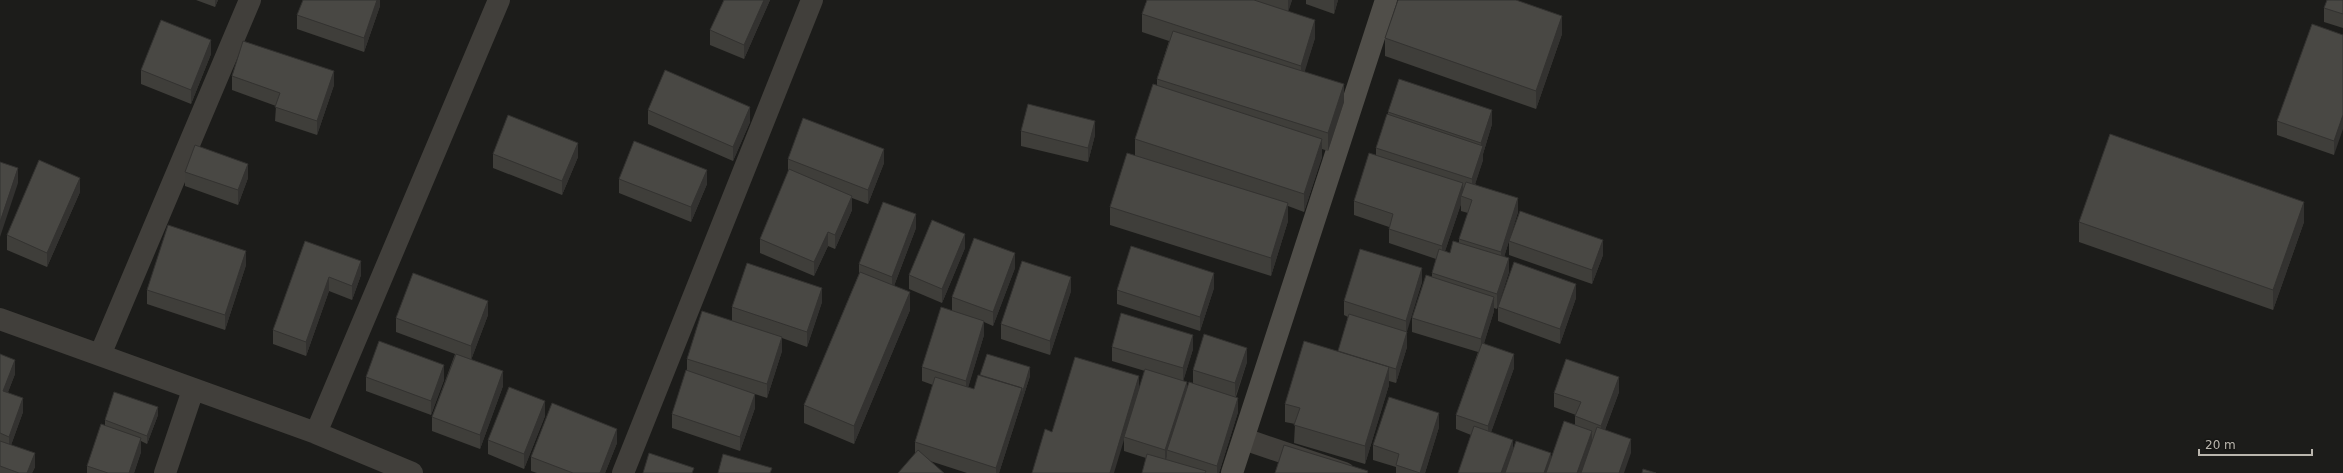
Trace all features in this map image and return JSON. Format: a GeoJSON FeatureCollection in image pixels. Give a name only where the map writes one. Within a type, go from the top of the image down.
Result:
{"type":"FeatureCollection","features":[{"type":"Feature","properties":{"kind":"street"},"geometry":{"type":"LineString","coordinates":[[100,354],[250,0]]}},
{"type":"Feature","properties":{"kind":"street"},"geometry":{"type":"LineString","coordinates":[[316,433],[499,0]]}},
{"type":"Feature","properties":{"kind":"street"},"geometry":{"type":"LineString","coordinates":[[623,473],[812,0]]}},
{"type":"Feature","properties":{"kind":"street"},"geometry":{"type":"LineString","coordinates":[[1232,473],[1386,0]]}},
{"type":"Feature","properties":{"kind":"street"},"geometry":{"type":"LineString","coordinates":[[0,319],[100,354],[193,390],[316,433],[412,473]]}},
{"type":"Feature","properties":{"kind":"street"},"geometry":{"type":"LineString","coordinates":[[165,473],[193,390]]}},
{"type":"Feature","properties":{"kind":"street"},"geometry":{"type":"LineString","coordinates":[[1244,439],[1344,473]]}},
{"type":"Feature","properties":{"kind":"building"},"geometry":{"type":"Polygon","coordinates":[[[303,0],[377,0],[364,38],[297,15],[303,0]]]}},
{"type":"Feature","properties":{"kind":"building"},"geometry":{"type":"Polygon","coordinates":[[[724,0],[764,0],[744,45],[710,30],[724,0]]]}},
{"type":"Feature","properties":{"kind":"building"},"geometry":{"type":"Polygon","coordinates":[[[1147,0],[1254,0],[1315,20],[1301,66],[1142,14],[1147,0]]]}},
{"type":"Feature","properties":{"kind":"building"},"geometry":{"type":"Polygon","coordinates":[[[1398,0],[1516,0],[1562,16],[1536,91],[1385,38],[1398,0]]]}},
{"type":"Feature","properties":{"kind":"building"},"geometry":{"type":"Polygon","coordinates":[[[2327,0],[2343,0],[2343,14],[2324,8],[2327,0]]]}},
{"type":"Feature","properties":{"kind":"building"},"geometry":{"type":"Polygon","coordinates":[[[161,20],[211,40],[191,90],[141,70],[161,20]]]}},
{"type":"Feature","properties":{"kind":"building"},"geometry":{"type":"Polygon","coordinates":[[[2312,24],[2343,35],[2343,115],[2334,141],[2277,121],[2312,24]]]}},
{"type":"Feature","properties":{"kind":"building"},"geometry":{"type":"Polygon","coordinates":[[[1173,31],[1344,84],[1328,133],[1157,79],[1173,31]]]}},
{"type":"Feature","properties":{"kind":"building"},"geometry":{"type":"Polygon","coordinates":[[[243,41],[334,71],[317,121],[275,107],[280,93],[232,76],[243,41]]]}},
{"type":"Feature","properties":{"kind":"building"},"geometry":{"type":"Polygon","coordinates":[[[665,70],[750,107],[733,147],[648,110],[665,70]]]}},
{"type":"Feature","properties":{"kind":"building"},"geometry":{"type":"Polygon","coordinates":[[[1399,79],[1492,110],[1481,143],[1388,112],[1399,79]]]}},
{"type":"Feature","properties":{"kind":"building"},"geometry":{"type":"Polygon","coordinates":[[[1153,84],[1322,139],[1304,194],[1135,139],[1153,84]]]}},
{"type":"Feature","properties":{"kind":"building"},"geometry":{"type":"Polygon","coordinates":[[[1028,104],[1095,121],[1088,148],[1021,131],[1028,104]]]}},
{"type":"Feature","properties":{"kind":"building"},"geometry":{"type":"Polygon","coordinates":[[[1387,114],[1483,146],[1472,179],[1376,148],[1387,114]]]}},
{"type":"Feature","properties":{"kind":"building"},"geometry":{"type":"Polygon","coordinates":[[[508,115],[578,143],[562,181],[493,154],[508,115]]]}},
{"type":"Feature","properties":{"kind":"building"},"geometry":{"type":"Polygon","coordinates":[[[803,118],[884,149],[868,190],[788,159],[803,118]]]}},
{"type":"Feature","properties":{"kind":"building"},"geometry":{"type":"Polygon","coordinates":[[[2110,134],[2304,202],[2273,290],[2079,222],[2110,134]]]}},
{"type":"Feature","properties":{"kind":"building"},"geometry":{"type":"Polygon","coordinates":[[[634,141],[707,170],[691,207],[619,179],[634,141]]]}},
{"type":"Feature","properties":{"kind":"building"},"geometry":{"type":"Polygon","coordinates":[[[195,145],[248,164],[238,190],[185,172],[195,145]]]}},
{"type":"Feature","properties":{"kind":"building"},"geometry":{"type":"Polygon","coordinates":[[[1127,153],[1288,203],[1271,258],[1110,207],[1127,153]]]}},
{"type":"Feature","properties":{"kind":"building"},"geometry":{"type":"Polygon","coordinates":[[[1369,153],[1463,183],[1442,246],[1389,229],[1393,214],[1354,201],[1369,153]]]}},
{"type":"Feature","properties":{"kind":"building"},"geometry":{"type":"Polygon","coordinates":[[[39,160],[80,178],[47,253],[7,235],[39,160]]]}},
{"type":"Feature","properties":{"kind":"building"},"geometry":{"type":"Polygon","coordinates":[[[0,162],[18,168],[0,222],[0,162]]]}},
{"type":"Feature","properties":{"kind":"building"},"geometry":{"type":"Polygon","coordinates":[[[789,169],[852,196],[835,235],[828,232],[814,262],[760,239],[789,169]]]}},
{"type":"Feature","properties":{"kind":"building"},"geometry":{"type":"Polygon","coordinates":[[[1466,182],[1518,198],[1501,252],[1459,239],[1472,200],[1461,196],[1466,182]]]}},
{"type":"Feature","properties":{"kind":"building"},"geometry":{"type":"Polygon","coordinates":[[[883,202],[916,214],[892,277],[859,264],[883,202]]]}},
{"type":"Feature","properties":{"kind":"building"},"geometry":{"type":"Polygon","coordinates":[[[1520,211],[1603,240],[1592,270],[1509,241],[1520,211]]]}},
{"type":"Feature","properties":{"kind":"building"},"geometry":{"type":"Polygon","coordinates":[[[932,220],[965,234],[942,289],[909,275],[932,220]]]}},
{"type":"Feature","properties":{"kind":"building"},"geometry":{"type":"Polygon","coordinates":[[[168,225],[246,251],[225,315],[147,290],[168,225]]]}},
{"type":"Feature","properties":{"kind":"building"},"geometry":{"type":"Polygon","coordinates":[[[974,238],[1015,253],[993,312],[952,297],[974,238]]]}},
{"type":"Feature","properties":{"kind":"building"},"geometry":{"type":"Polygon","coordinates":[[[305,241],[361,261],[352,286],[329,277],[306,342],[273,330],[305,241]]]}},
{"type":"Feature","properties":{"kind":"building"},"geometry":{"type":"Polygon","coordinates":[[[1453,241],[1509,258],[1497,294],[1432,273],[1439,249],[1450,253],[1453,241]]]}},
{"type":"Feature","properties":{"kind":"building"},"geometry":{"type":"Polygon","coordinates":[[[1131,246],[1214,273],[1200,317],[1117,290],[1131,246]]]}},
{"type":"Feature","properties":{"kind":"building"},"geometry":{"type":"Polygon","coordinates":[[[1360,249],[1422,268],[1406,321],[1344,301],[1360,249]]]}},
{"type":"Feature","properties":{"kind":"building"},"geometry":{"type":"Polygon","coordinates":[[[1022,261],[1071,277],[1050,341],[1001,324],[1022,261]]]}},
{"type":"Feature","properties":{"kind":"building"},"geometry":{"type":"Polygon","coordinates":[[[1514,262],[1576,284],[1560,329],[1498,307],[1514,262]]]}},
{"type":"Feature","properties":{"kind":"building"},"geometry":{"type":"Polygon","coordinates":[[[747,263],[822,288],[807,332],[732,307],[747,263]]]}},
{"type":"Feature","properties":{"kind":"building"},"geometry":{"type":"Polygon","coordinates":[[[860,272],[910,292],[854,426],[804,405],[860,272]]]}},
{"type":"Feature","properties":{"kind":"building"},"geometry":{"type":"Polygon","coordinates":[[[413,273],[488,301],[471,346],[396,318],[413,273]]]}},
{"type":"Feature","properties":{"kind":"building"},"geometry":{"type":"Polygon","coordinates":[[[1426,275],[1494,297],[1481,339],[1412,318],[1426,275]]]}},
{"type":"Feature","properties":{"kind":"building"},"geometry":{"type":"Polygon","coordinates":[[[941,307],[984,321],[966,381],[922,367],[941,307]]]}},
{"type":"Feature","properties":{"kind":"building"},"geometry":{"type":"Polygon","coordinates":[[[702,311],[782,337],[767,384],[687,359],[702,311]]]}},
{"type":"Feature","properties":{"kind":"building"},"geometry":{"type":"Polygon","coordinates":[[[1121,313],[1193,335],[1183,368],[1112,347],[1121,313]]]}},
{"type":"Feature","properties":{"kind":"building"},"geometry":{"type":"Polygon","coordinates":[[[1349,314],[1407,332],[1396,369],[1338,351],[1349,314]]]}},
{"type":"Feature","properties":{"kind":"building"},"geometry":{"type":"Polygon","coordinates":[[[1204,334],[1247,348],[1235,383],[1193,370],[1204,334]]]}},
{"type":"Feature","properties":{"kind":"building"},"geometry":{"type":"Polygon","coordinates":[[[379,341],[444,365],[431,401],[366,377],[379,341]]]}},
{"type":"Feature","properties":{"kind":"building"},"geometry":{"type":"Polygon","coordinates":[[[1304,341],[1389,367],[1365,446],[1294,425],[1300,408],[1285,404],[1304,341]]]}},
{"type":"Feature","properties":{"kind":"building"},"geometry":{"type":"Polygon","coordinates":[[[1482,343],[1514,354],[1488,426],[1456,415],[1482,343]]]}},
{"type":"Feature","properties":{"kind":"building"},"geometry":{"type":"Polygon","coordinates":[[[0,354],[15,360],[3,391],[23,398],[9,437],[0,433],[0,354]]]}},
{"type":"Feature","properties":{"kind":"building"},"geometry":{"type":"Polygon","coordinates":[[[456,354],[503,371],[480,435],[432,417],[456,354]]]}},
{"type":"Feature","properties":{"kind":"building"},"geometry":{"type":"Polygon","coordinates":[[[987,354],[1030,367],[1022,394],[1022,388],[980,375],[987,354]]]}},
{"type":"Feature","properties":{"kind":"building"},"geometry":{"type":"Polygon","coordinates":[[[1075,357],[1139,376],[1110,473],[1032,473],[1045,429],[1052,432],[1075,357]]]}},
{"type":"Feature","properties":{"kind":"building"},"geometry":{"type":"Polygon","coordinates":[[[1566,359],[1619,377],[1601,426],[1575,416],[1581,402],[1554,393],[1566,359]]]}},
{"type":"Feature","properties":{"kind":"building"},"geometry":{"type":"Polygon","coordinates":[[[1145,369],[1187,382],[1165,450],[1124,437],[1145,369]]]}},
{"type":"Feature","properties":{"kind":"building"},"geometry":{"type":"Polygon","coordinates":[[[686,370],[755,394],[740,437],[672,414],[686,370]]]}},
{"type":"Feature","properties":{"kind":"building"},"geometry":{"type":"Polygon","coordinates":[[[978,375],[1022,388],[996,468],[915,442],[935,377],[974,389],[978,375]]]}},
{"type":"Feature","properties":{"kind":"building"},"geometry":{"type":"Polygon","coordinates":[[[1189,382],[1238,398],[1217,466],[1167,450],[1189,382]]]}},
{"type":"Feature","properties":{"kind":"building"},"geometry":{"type":"Polygon","coordinates":[[[509,387],[545,401],[524,454],[488,440],[509,387]]]}},
{"type":"Feature","properties":{"kind":"building"},"geometry":{"type":"Polygon","coordinates":[[[114,392],[158,407],[147,436],[105,420],[114,392]]]}},
{"type":"Feature","properties":{"kind":"building"},"geometry":{"type":"Polygon","coordinates":[[[1389,397],[1439,413],[1420,473],[1396,465],[1399,454],[1373,445],[1389,397]]]}},
{"type":"Feature","properties":{"kind":"building"},"geometry":{"type":"Polygon","coordinates":[[[552,403],[617,429],[600,473],[573,473],[531,457],[552,403]]]}},
{"type":"Feature","properties":{"kind":"building"},"geometry":{"type":"Polygon","coordinates":[[[1564,421],[1592,431],[1577,473],[1546,473],[1564,421]]]}},
{"type":"Feature","properties":{"kind":"building"},"geometry":{"type":"Polygon","coordinates":[[[101,424],[141,438],[129,473],[108,473],[87,466],[101,424]]]}},
{"type":"Feature","properties":{"kind":"building"},"geometry":{"type":"Polygon","coordinates":[[[1474,426],[1513,440],[1501,473],[1458,473],[1474,426]]]}},
{"type":"Feature","properties":{"kind":"building"},"geometry":{"type":"Polygon","coordinates":[[[1597,427],[1631,439],[1619,473],[1581,473],[1597,427]]]}},
{"type":"Feature","properties":{"kind":"building"},"geometry":{"type":"Polygon","coordinates":[[[0,441],[35,453],[27,473],[19,473],[0,466],[0,441]]]}},
{"type":"Feature","properties":{"kind":"building"},"geometry":{"type":"Polygon","coordinates":[[[1516,441],[1551,453],[1544,473],[1505,473],[1516,441]]]}},
{"type":"Feature","properties":{"kind":"building"},"geometry":{"type":"Polygon","coordinates":[[[1284,445],[1368,471],[1367,473],[1275,473],[1284,445]]]}},
{"type":"Feature","properties":{"kind":"building"},"geometry":{"type":"Polygon","coordinates":[[[918,450],[944,473],[898,473],[918,450]]]}},
{"type":"Feature","properties":{"kind":"building"},"geometry":{"type":"Polygon","coordinates":[[[649,453],[694,468],[692,473],[643,473],[649,453]]]}},
{"type":"Feature","properties":{"kind":"building"},"geometry":{"type":"Polygon","coordinates":[[[723,454],[772,468],[770,473],[718,473],[723,454]]]}},
{"type":"Feature","properties":{"kind":"building"},"geometry":{"type":"Polygon","coordinates":[[[1147,454],[1206,471],[1205,473],[1142,473],[1147,454]]]}},
{"type":"Feature","properties":{"kind":"building"},"geometry":{"type":"Polygon","coordinates":[[[1643,469],[1656,473],[1642,473],[1643,469]]]}}]}
